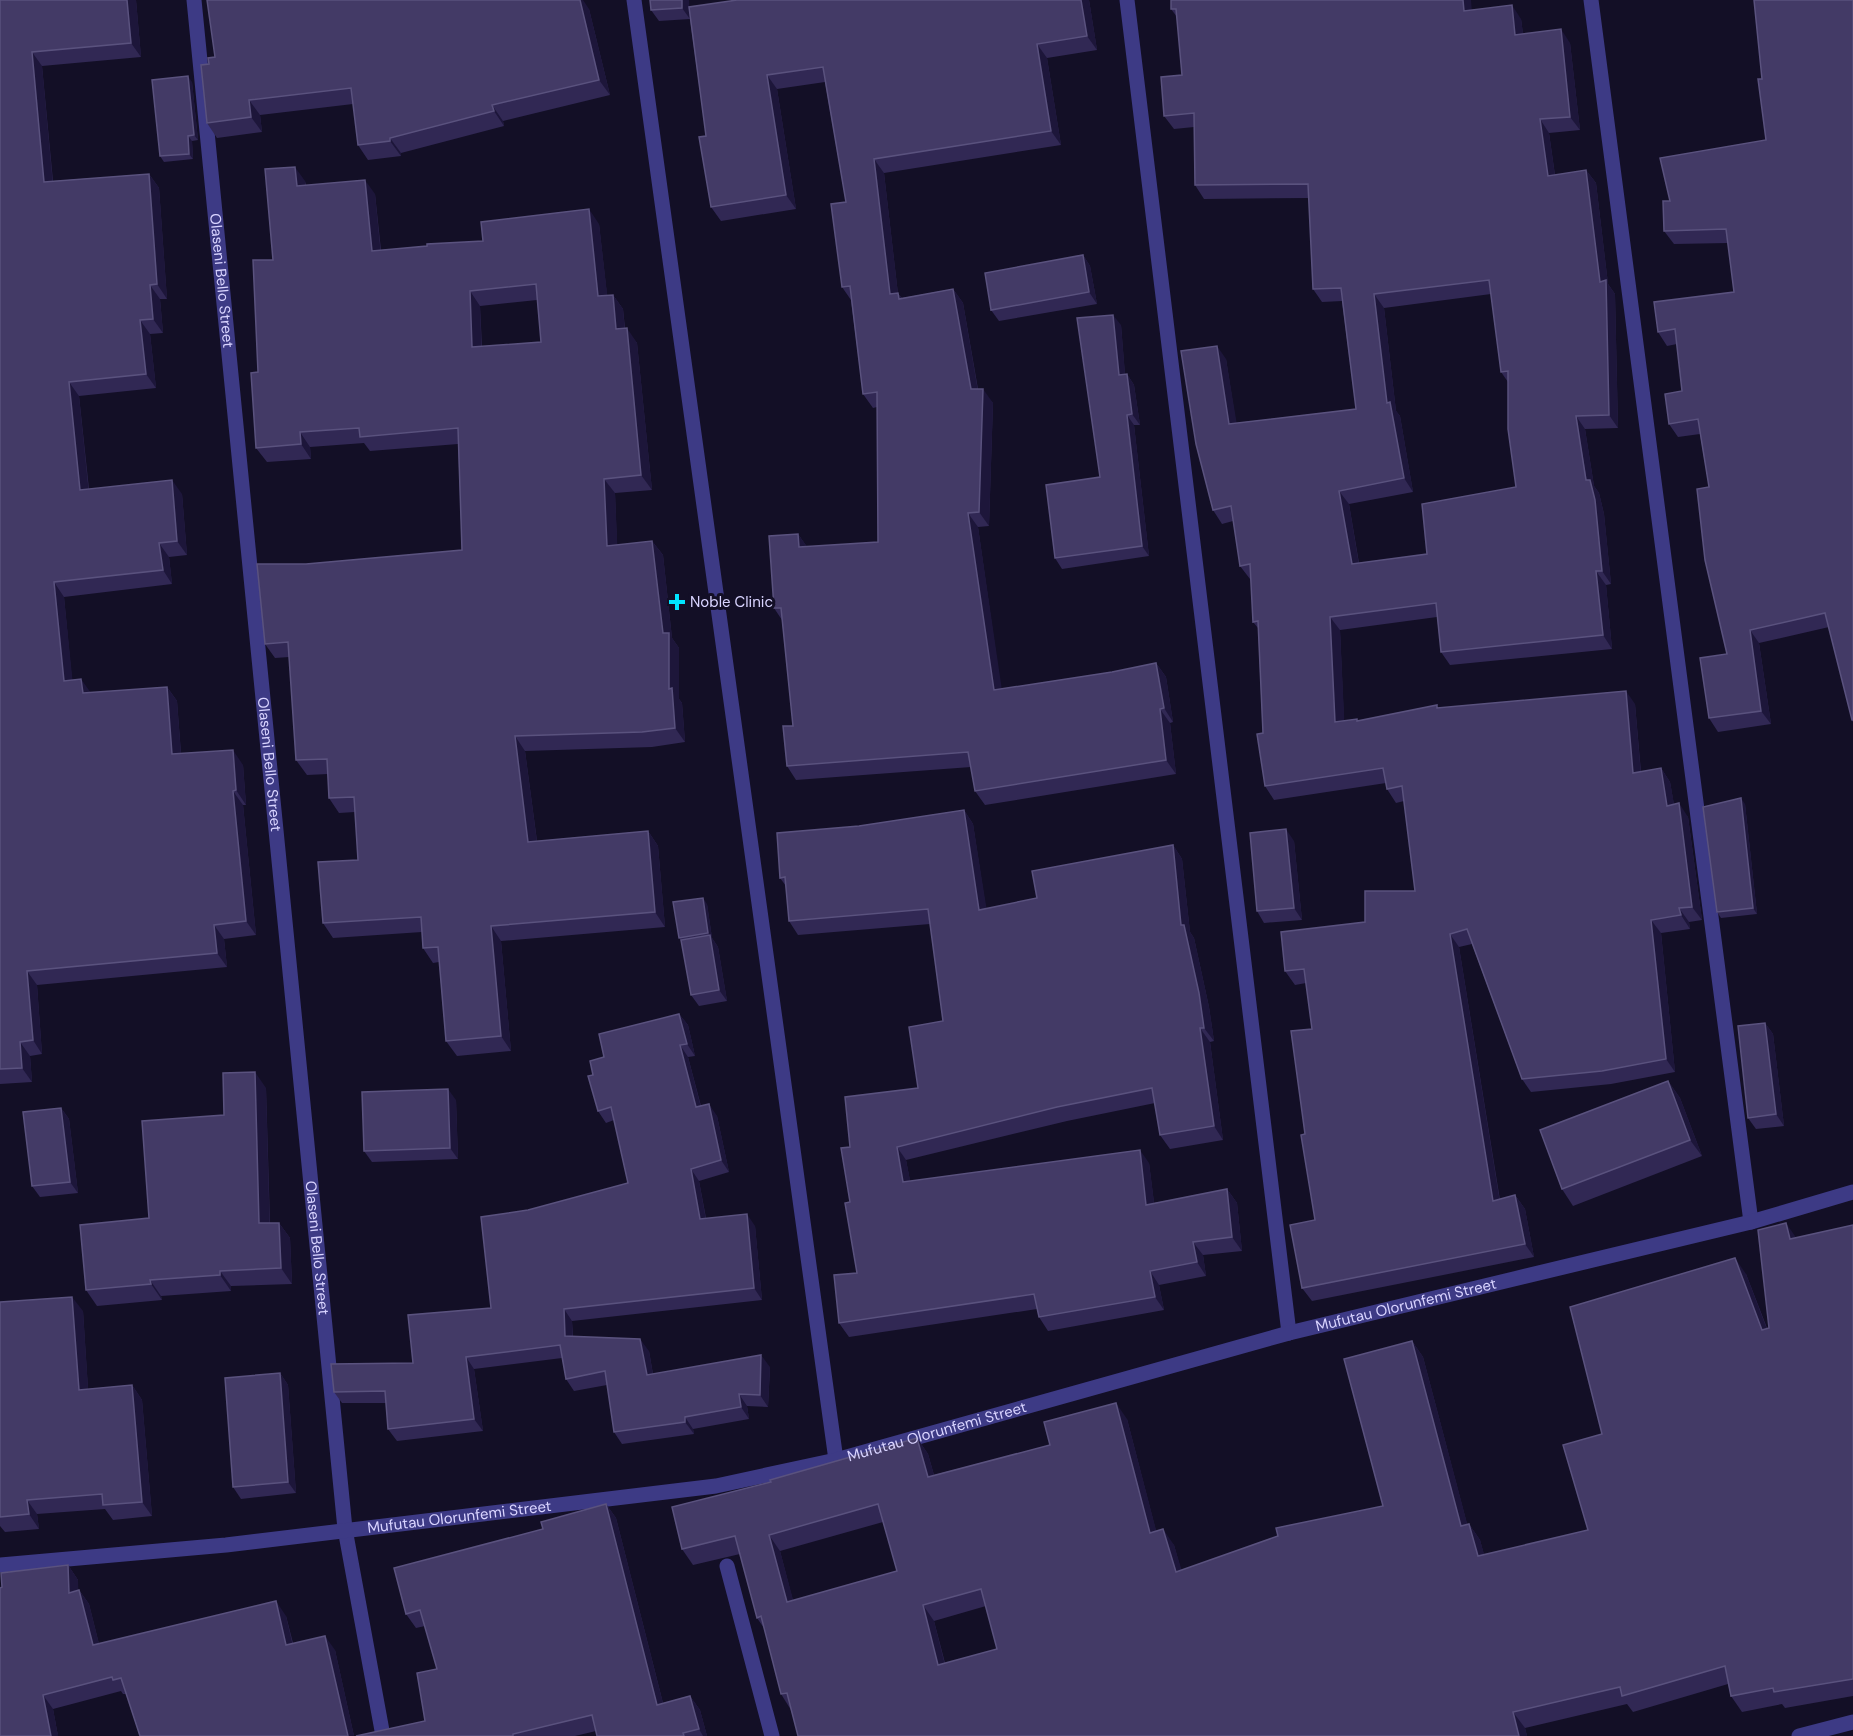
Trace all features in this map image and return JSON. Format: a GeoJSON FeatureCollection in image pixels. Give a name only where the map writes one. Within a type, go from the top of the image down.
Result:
{"type":"FeatureCollection","features":[{"type":"Feature","properties":{"kind":"street","name":"Olaseni Bello Street"},"geometry":{"type":"LineString","coordinates":[[194,0],[345,1529],[383,1736]]}},
{"type":"Feature","properties":{"kind":"street"},"geometry":{"type":"LineString","coordinates":[[634,0],[836,1460]]}},
{"type":"Feature","properties":{"kind":"street"},"geometry":{"type":"LineString","coordinates":[[1127,0],[1289,1333]]}},
{"type":"Feature","properties":{"kind":"street"},"geometry":{"type":"LineString","coordinates":[[1591,0],[1751,1221]]}},
{"type":"Feature","properties":{"kind":"street","name":"Mufutau Olorunfemi Street"},"geometry":{"type":"LineString","coordinates":[[0,1565],[226,1545],[345,1529],[607,1501],[716,1486],[836,1460],[1289,1333],[1751,1221],[1853,1192]]}},
{"type":"Feature","properties":{"kind":"street"},"geometry":{"type":"LineString","coordinates":[[727,1566],[772,1736]]}},
{"type":"Feature","properties":{"kind":"street"},"geometry":{"type":"LineString","coordinates":[[1799,1736],[1853,1722]]}},
{"type":"Feature","properties":{"kind":"building"},"geometry":{"type":"Polygon","coordinates":[[[0,0],[127,0],[131,43],[32,52],[44,182],[149,174],[157,284],[150,285],[153,319],[140,320],[146,374],[69,382],[80,490],[172,480],[177,541],[159,543],[163,570],[54,582],[64,681],[81,679],[83,693],[167,687],[172,754],[233,750],[236,790],[233,791],[246,921],[214,925],[217,953],[27,971],[33,1040],[20,1042],[22,1068],[0,1069],[0,0]]]}},
{"type":"Feature","properties":{"kind":"building"},"geometry":{"type":"Polygon","coordinates":[[[207,0],[580,0],[599,80],[492,105],[494,111],[390,138],[390,141],[358,145],[351,88],[249,100],[251,117],[207,123],[201,65],[209,64],[208,58],[215,57],[207,0]]]}},
{"type":"Feature","properties":{"kind":"building"},"geometry":{"type":"Polygon","coordinates":[[[650,0],[682,0],[682,8],[651,10],[650,0]]]}},
{"type":"Feature","properties":{"kind":"building"},"geometry":{"type":"Polygon","coordinates":[[[737,0],[1081,0],[1087,36],[1037,44],[1051,131],[874,159],[890,294],[898,293],[899,299],[953,289],[971,389],[983,389],[979,512],[968,513],[994,690],[1156,663],[1164,708],[1160,709],[1166,760],[975,791],[968,752],[787,766],[783,726],[793,726],[781,608],[774,608],[769,536],[798,534],[799,547],[878,542],[877,392],[863,394],[850,286],[842,287],[831,204],[846,202],[823,67],[767,75],[786,195],[711,207],[699,137],[706,136],[689,7],[737,0]]]}},
{"type":"Feature","properties":{"kind":"building"},"geometry":{"type":"Polygon","coordinates":[[[1171,0],[1463,0],[1464,11],[1512,5],[1515,35],[1561,29],[1570,117],[1540,119],[1548,176],[1586,170],[1600,282],[1606,280],[1609,415],[1576,416],[1586,480],[1590,480],[1595,500],[1602,571],[1596,571],[1603,635],[1441,652],[1436,603],[1330,617],[1335,722],[1357,719],[1357,721],[1437,705],[1437,708],[1626,691],[1633,773],[1661,768],[1667,806],[1679,803],[1692,907],[1679,908],[1681,915],[1651,920],[1666,1059],[1602,1071],[1522,1079],[1467,929],[1450,934],[1493,1201],[1515,1195],[1525,1244],[1302,1288],[1290,1225],[1315,1220],[1301,1135],[1305,1134],[1291,1031],[1312,1029],[1304,969],[1285,971],[1281,932],[1365,922],[1365,891],[1415,891],[1402,786],[1387,789],[1383,768],[1265,786],[1257,734],[1263,733],[1258,621],[1253,622],[1250,564],[1240,566],[1231,506],[1213,510],[1196,444],[1181,351],[1217,346],[1229,424],[1356,409],[1341,288],[1313,289],[1308,184],[1195,185],[1194,113],[1164,116],[1161,77],[1182,75],[1176,9],[1171,9],[1171,0]],[[1489,280],[1374,294],[1387,403],[1390,402],[1404,478],[1339,491],[1352,564],[1427,554],[1422,504],[1516,487],[1508,429],[1508,371],[1501,372],[1489,280]]]}},
{"type":"Feature","properties":{"kind":"building"},"geometry":{"type":"Polygon","coordinates":[[[1754,0],[1853,0],[1853,720],[1825,613],[1750,630],[1761,711],[1709,718],[1700,658],[1727,654],[1705,560],[1697,489],[1709,487],[1698,419],[1669,424],[1665,394],[1682,391],[1675,329],[1658,332],[1654,302],[1734,292],[1726,229],[1664,231],[1663,201],[1670,201],[1660,158],[1766,140],[1758,79],[1762,79],[1754,0]]]}},
{"type":"Feature","properties":{"kind":"building"},"geometry":{"type":"Polygon","coordinates":[[[188,76],[194,135],[188,136],[189,154],[160,156],[152,80],[188,76]]]}},
{"type":"Feature","properties":{"kind":"building"},"geometry":{"type":"Polygon","coordinates":[[[295,167],[297,186],[365,180],[372,251],[427,246],[427,244],[483,241],[481,222],[589,209],[598,296],[613,295],[616,329],[627,328],[641,475],[604,479],[607,546],[652,541],[663,633],[669,633],[669,689],[672,688],[675,728],[642,732],[515,736],[528,842],[648,831],[655,912],[491,926],[501,1036],[446,1041],[438,947],[423,948],[421,917],[323,923],[318,862],[358,860],[354,797],[329,798],[327,759],[296,760],[288,642],[265,644],[257,564],[306,564],[462,550],[458,428],[360,437],[359,428],[300,432],[301,444],[256,448],[251,373],[258,372],[253,260],[273,260],[265,169],[295,167]],[[536,284],[470,291],[472,347],[541,342],[536,284]]]}},
{"type":"Feature","properties":{"kind":"building"},"geometry":{"type":"Polygon","coordinates":[[[1083,255],[1089,292],[991,310],[985,273],[1083,255]]]}},
{"type":"Feature","properties":{"kind":"building"},"geometry":{"type":"Polygon","coordinates":[[[1113,315],[1119,375],[1127,374],[1132,414],[1127,415],[1142,546],[1055,558],[1046,485],[1100,477],[1077,318],[1113,315]]]}},
{"type":"Feature","properties":{"kind":"building"},"geometry":{"type":"Polygon","coordinates":[[[1741,798],[1753,908],[1717,912],[1703,807],[1741,798]]]}},
{"type":"Feature","properties":{"kind":"building"},"geometry":{"type":"Polygon","coordinates":[[[964,810],[979,910],[1037,898],[1032,871],[1173,845],[1181,925],[1184,925],[1199,993],[1204,1028],[1200,1028],[1214,1126],[1160,1135],[1152,1088],[1057,1107],[897,1147],[903,1182],[1140,1150],[1146,1205],[1227,1189],[1232,1237],[1193,1242],[1197,1262],[1150,1271],[1155,1297],[1039,1317],[1034,1294],[839,1323],[834,1275],[857,1273],[845,1203],[850,1202],[841,1148],[850,1147],[845,1097],[918,1088],[909,1027],[943,1021],[928,909],[789,921],[785,877],[780,878],[777,833],[859,826],[964,810]]]}},
{"type":"Feature","properties":{"kind":"building"},"geometry":{"type":"Polygon","coordinates":[[[1286,829],[1294,908],[1257,911],[1250,833],[1286,829]]]}},
{"type":"Feature","properties":{"kind":"building"},"geometry":{"type":"Polygon","coordinates":[[[703,898],[708,933],[679,938],[673,902],[703,898]]]}},
{"type":"Feature","properties":{"kind":"building"},"geometry":{"type":"Polygon","coordinates":[[[710,935],[719,990],[691,995],[681,940],[710,935]]]}},
{"type":"Feature","properties":{"kind":"building"},"geometry":{"type":"Polygon","coordinates":[[[679,1014],[687,1044],[680,1045],[696,1107],[709,1104],[721,1160],[691,1169],[700,1219],[747,1214],[754,1288],[564,1309],[565,1336],[640,1339],[647,1375],[761,1355],[760,1395],[739,1394],[741,1407],[685,1417],[685,1422],[614,1432],[605,1371],[566,1379],[560,1345],[466,1357],[474,1419],[388,1429],[385,1391],[334,1392],[331,1364],[413,1363],[408,1315],[491,1308],[481,1217],[528,1210],[628,1183],[611,1107],[598,1111],[588,1076],[593,1075],[590,1061],[604,1057],[599,1034],[679,1014]]]}},
{"type":"Feature","properties":{"kind":"building"},"geometry":{"type":"Polygon","coordinates":[[[1765,1023],[1776,1114],[1748,1118],[1738,1026],[1765,1023]]]}},
{"type":"Feature","properties":{"kind":"building"},"geometry":{"type":"Polygon","coordinates":[[[255,1072],[259,1223],[279,1223],[281,1268],[220,1271],[220,1275],[150,1280],[151,1284],[86,1290],[80,1225],[149,1218],[142,1121],[224,1115],[223,1073],[255,1072]]]}},
{"type":"Feature","properties":{"kind":"building"},"geometry":{"type":"Polygon","coordinates":[[[1668,1081],[1690,1140],[1562,1189],[1540,1130],[1668,1081]]]}},
{"type":"Feature","properties":{"kind":"building"},"geometry":{"type":"Polygon","coordinates":[[[448,1089],[450,1148],[364,1151],[362,1092],[448,1089]]]}},
{"type":"Feature","properties":{"kind":"building"},"geometry":{"type":"Polygon","coordinates":[[[61,1108],[70,1182],[32,1186],[23,1112],[61,1108]]]}},
{"type":"Feature","properties":{"kind":"building"},"geometry":{"type":"Polygon","coordinates":[[[1786,1223],[1790,1239],[1853,1225],[1853,1679],[1774,1692],[1773,1688],[1731,1696],[1725,1666],[1622,1696],[1620,1687],[1513,1712],[1519,1736],[798,1736],[787,1693],[781,1694],[761,1616],[757,1618],[735,1536],[682,1549],[672,1507],[771,1482],[770,1480],[917,1438],[928,1477],[1050,1445],[1044,1422],[1116,1403],[1150,1533],[1163,1529],[1176,1572],[1278,1536],[1276,1528],[1383,1506],[1344,1359],[1412,1341],[1461,1526],[1469,1524],[1478,1556],[1588,1530],[1563,1445],[1602,1434],[1570,1307],[1735,1258],[1762,1330],[1769,1328],[1758,1230],[1786,1223]],[[878,1504],[769,1535],[787,1602],[897,1571],[878,1504]],[[981,1589],[923,1605],[938,1665],[997,1649],[981,1589]]]}},
{"type":"Feature","properties":{"kind":"building"},"geometry":{"type":"Polygon","coordinates":[[[72,1297],[79,1390],[132,1385],[142,1502],[103,1505],[102,1494],[27,1500],[29,1514],[0,1517],[0,1302],[72,1297]]]}},
{"type":"Feature","properties":{"kind":"building"},"geometry":{"type":"Polygon","coordinates":[[[280,1373],[288,1482],[233,1487],[225,1378],[280,1373]]]}},
{"type":"Feature","properties":{"kind":"building"},"geometry":{"type":"Polygon","coordinates":[[[606,1504],[657,1705],[690,1696],[699,1729],[683,1733],[684,1736],[597,1736],[592,1715],[513,1734],[513,1736],[356,1736],[425,1721],[417,1673],[437,1669],[420,1610],[406,1614],[394,1568],[543,1529],[541,1522],[606,1504]]]}},
{"type":"Feature","properties":{"kind":"building"},"geometry":{"type":"Polygon","coordinates":[[[68,1565],[69,1593],[79,1590],[93,1645],[276,1601],[286,1645],[325,1636],[348,1736],[140,1736],[121,1678],[113,1680],[112,1677],[43,1695],[51,1736],[0,1736],[1,1573],[68,1565]]]}},
{"type":"Feature","properties":{"kind":"place","name":"Noble Clinic"},"geometry":{"type":"Point","coordinates":[677,602]}}]}
